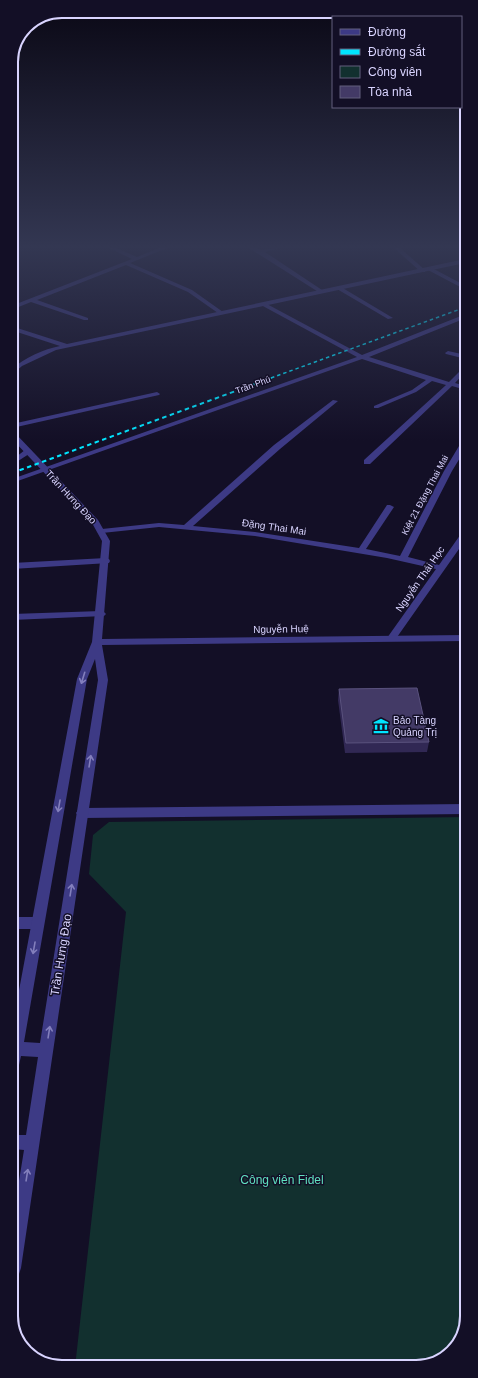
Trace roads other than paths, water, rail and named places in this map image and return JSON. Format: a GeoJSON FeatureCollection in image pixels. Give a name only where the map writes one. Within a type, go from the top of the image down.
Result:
{"type":"FeatureCollection","features":[{"type":"Feature","properties":{"kind":"street"},"geometry":{"type":"LineString","coordinates":[[67,312],[86,319]]}},
{"type":"Feature","properties":{"kind":"street"},"geometry":{"type":"LineString","coordinates":[[18,368],[54,349],[219,312]]}},
{"type":"Feature","properties":{"kind":"street"},"geometry":{"type":"LineString","coordinates":[[277,312],[360,356],[431,379],[460,386]]}},
{"type":"Feature","properties":{"kind":"street"},"geometry":{"type":"LineString","coordinates":[[380,312],[390,318]]}},
{"type":"Feature","properties":{"kind":"street","name":"Trần Phú"},"geometry":{"type":"LineString","coordinates":[[18,479],[360,356],[460,318]]}},
{"type":"Feature","properties":{"kind":"street"},"geometry":{"type":"LineString","coordinates":[[18,330],[67,346]]}},
{"type":"Feature","properties":{"kind":"street"},"geometry":{"type":"LineString","coordinates":[[448,353],[460,356]]}},
{"type":"Feature","properties":{"kind":"street"},"geometry":{"type":"LineString","coordinates":[[367,462],[451,384],[460,374]]}},
{"type":"Feature","properties":{"kind":"street"},"geometry":{"type":"LineString","coordinates":[[376,407],[414,391],[431,379]]}},
{"type":"Feature","properties":{"kind":"street"},"geometry":{"type":"LineString","coordinates":[[18,425],[157,394]]}},
{"type":"Feature","properties":{"kind":"street"},"geometry":{"type":"LineString","coordinates":[[187,527],[277,447],[335,401]]}},
{"type":"Feature","properties":{"kind":"street","name":"Trần Hưng Đạo"},"geometry":{"type":"LineString","coordinates":[[18,441],[95,522],[102,531],[106,541],[106,561],[97,642],[82,679],[18,1038]]}},
{"type":"Feature","properties":{"kind":"street","name":"Kiệt 21 Đặng Thai Mai"},"geometry":{"type":"LineString","coordinates":[[403,559],[448,471],[460,451]]}},
{"type":"Feature","properties":{"kind":"street"},"geometry":{"type":"LineString","coordinates":[[18,459],[28,452]]}},
{"type":"Feature","properties":{"kind":"street"},"geometry":{"type":"LineString","coordinates":[[361,551],[390,507]]}},
{"type":"Feature","properties":{"kind":"street","name":"Đặng Thai Mai"},"geometry":{"type":"LineString","coordinates":[[102,531],[159,526],[187,527],[255,534],[361,551],[441,568]]}},
{"type":"Feature","properties":{"kind":"street","name":"Nguyễn Thái Học"},"geometry":{"type":"LineString","coordinates":[[392,638],[460,541]]}},
{"type":"Feature","properties":{"kind":"street"},"geometry":{"type":"LineString","coordinates":[[18,566],[106,561]]}},
{"type":"Feature","properties":{"kind":"street"},"geometry":{"type":"LineString","coordinates":[[18,617],[101,614]]}},
{"type":"Feature","properties":{"kind":"street","name":"Nguyễn Huệ"},"geometry":{"type":"LineString","coordinates":[[97,642],[460,638]]}},
{"type":"Feature","properties":{"kind":"street","name":"Trần Hưng Đạo"},"geometry":{"type":"LineString","coordinates":[[18,1235],[103,680],[97,642]]}},
{"type":"Feature","properties":{"kind":"street"},"geometry":{"type":"LineString","coordinates":[[82,813],[460,809]]}},
{"type":"Feature","properties":{"kind":"street"},"geometry":{"type":"LineString","coordinates":[[18,923],[38,923]]}},
{"type":"Feature","properties":{"kind":"street"},"geometry":{"type":"LineString","coordinates":[[18,1049],[46,1050]]}},
{"type":"Feature","properties":{"kind":"street"},"geometry":{"type":"LineString","coordinates":[[18,1142],[32,1143]]}},
{"type":"Feature","properties":{"kind":"railway"},"geometry":{"type":"LineString","coordinates":[[271,378],[451,312]]}},
{"type":"Feature","properties":{"kind":"railway"},"geometry":{"type":"LineString","coordinates":[[18,471],[274,377]]}},
{"type":"Feature","properties":{"kind":"place","name":"Bảo Tàng Quảng Trị"},"geometry":{"type":"Point","coordinates":[381,726]}},
{"type":"Feature","properties":{"kind":"park label","name":"Công viên Fidel"},"geometry":{"type":"Point","coordinates":[282,1180]}}]}
